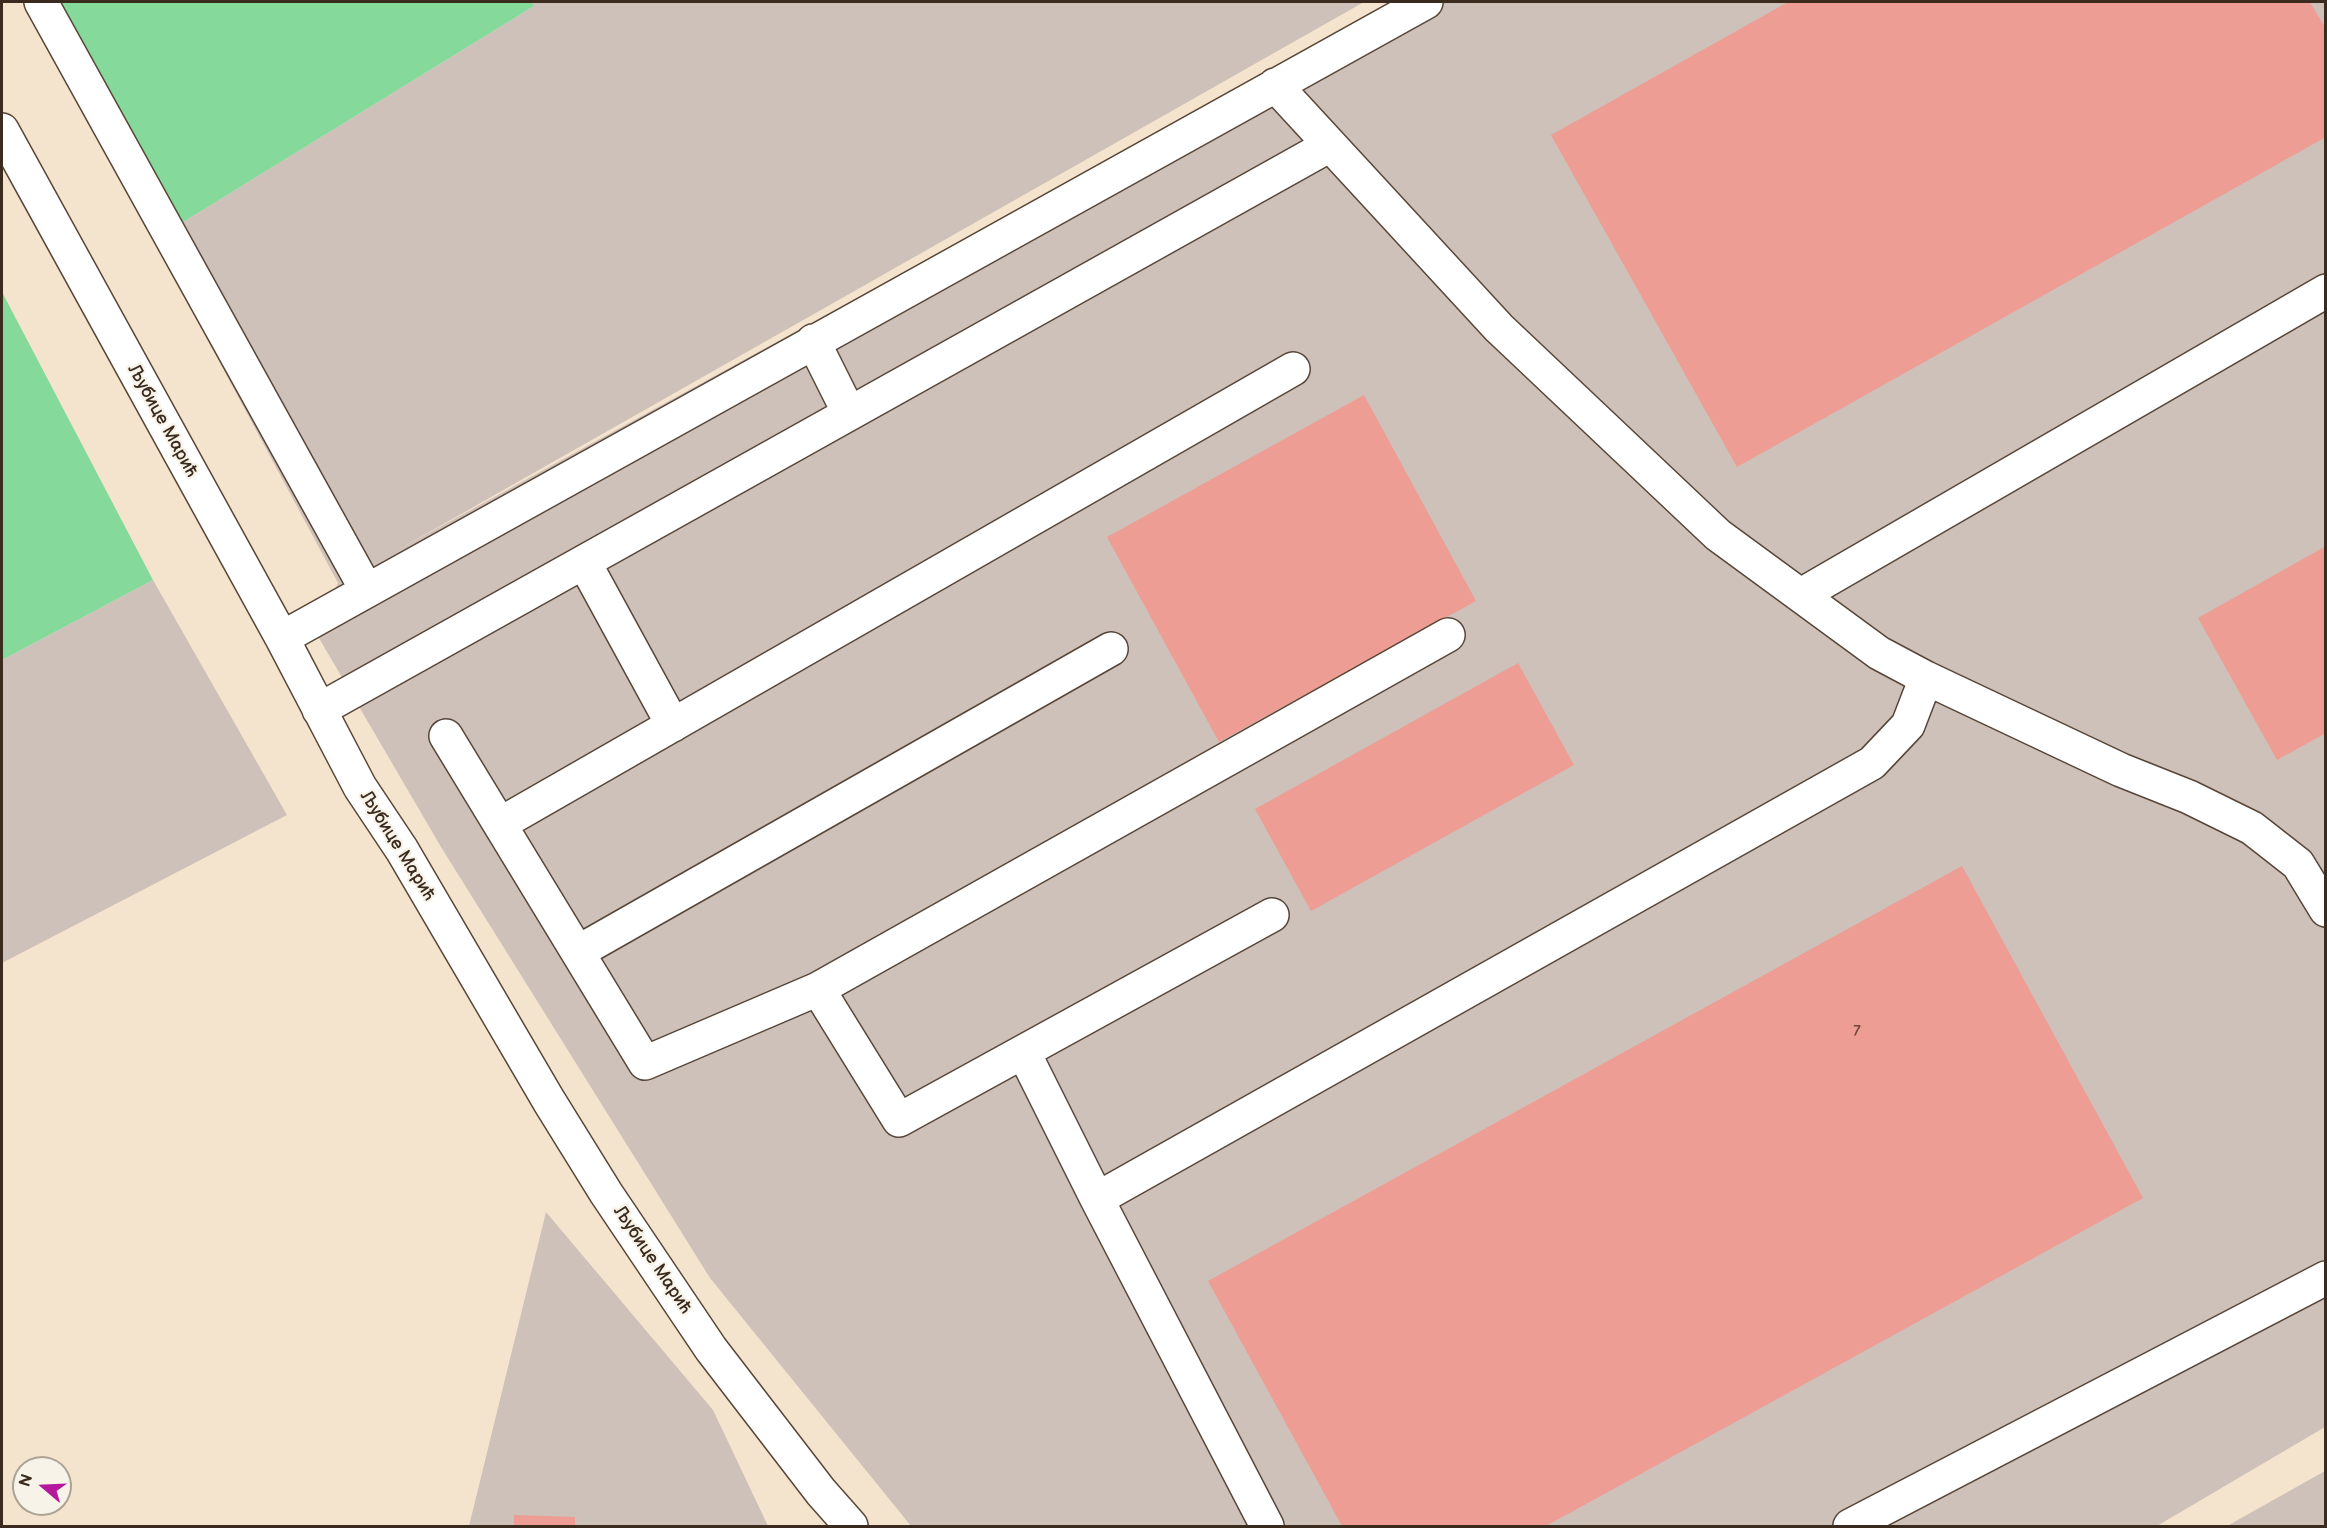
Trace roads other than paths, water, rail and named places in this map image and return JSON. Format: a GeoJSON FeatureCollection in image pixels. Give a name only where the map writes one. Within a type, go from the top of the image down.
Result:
{"type":"FeatureCollection","features":[{"type":"Feature","properties":{"kind":"street"},"geometry":{"type":"LineString","coordinates":[[41,2],[366,589]]}},
{"type":"Feature","properties":{"kind":"street"},"geometry":{"type":"LineString","coordinates":[[282,638],[366,589],[1426,2]]}},
{"type":"Feature","properties":{"kind":"street"},"geometry":{"type":"LineString","coordinates":[[1275,85],[1499,328],[1718,535],[1879,653],[1926,678],[2121,770],[2189,797],[2252,828],[2298,864],[2325,910]]}},
{"type":"Feature","properties":{"kind":"street"},"geometry":{"type":"LineString","coordinates":[[319,710],[1330,145]]}},
{"type":"Feature","properties":{"kind":"street","name":"Љубице Марић"},"geometry":{"type":"LineString","coordinates":[[5,146],[282,638],[360,787],[402,850],[606,1193],[711,1349],[821,1492],[851,1527]]}},
{"type":"Feature","properties":{"kind":"street"},"geometry":{"type":"LineString","coordinates":[[1801,595],[2325,291]]}},
{"type":"Feature","properties":{"kind":"street"},"geometry":{"type":"LineString","coordinates":[[813,341],[849,413]]}},
{"type":"Feature","properties":{"kind":"street"},"geometry":{"type":"LineString","coordinates":[[500,824],[1293,369]]}},
{"type":"Feature","properties":{"kind":"street"},"geometry":{"type":"LineString","coordinates":[[584,562],[673,725]]}},
{"type":"Feature","properties":{"kind":"street"},"geometry":{"type":"LineString","coordinates":[[446,736],[645,1063],[819,988],[1448,635]]}},
{"type":"Feature","properties":{"kind":"street"},"geometry":{"type":"LineString","coordinates":[[578,952],[1112,649]]}},
{"type":"Feature","properties":{"kind":"street"},"geometry":{"type":"LineString","coordinates":[[1097,1199],[1872,763],[1908,725],[1926,678]]}},
{"type":"Feature","properties":{"kind":"street"},"geometry":{"type":"LineString","coordinates":[[819,988],[899,1120],[1272,915]]}},
{"type":"Feature","properties":{"kind":"street"},"geometry":{"type":"LineString","coordinates":[[1024,1053],[1267,1527]]}},
{"type":"Feature","properties":{"kind":"street"},"geometry":{"type":"LineString","coordinates":[[1851,1527],[2325,1278]]}}]}
